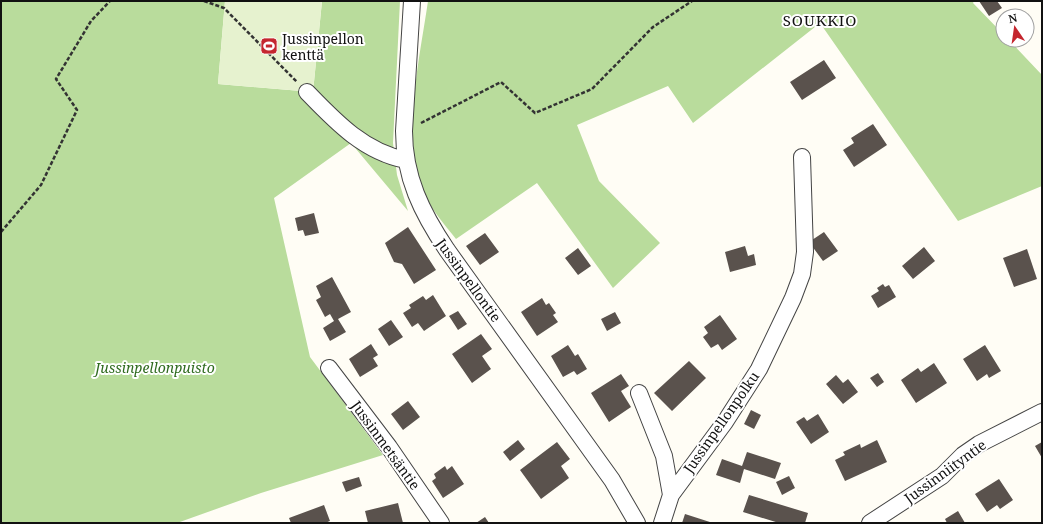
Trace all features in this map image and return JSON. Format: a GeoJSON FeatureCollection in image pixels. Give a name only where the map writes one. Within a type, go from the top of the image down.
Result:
{"type":"FeatureCollection","features":[{"type":"Feature","properties":{"kind":"street","name":"Jussinpellontie"},"geometry":{"type":"LineString","coordinates":[[412,1],[404,131],[406,160],[415,192],[435,231],[612,480],[637,523]]}},
{"type":"Feature","properties":{"kind":"street"},"geometry":{"type":"LineString","coordinates":[[307,92],[336,121],[365,144],[391,157],[406,160]]}},
{"type":"Feature","properties":{"kind":"street","name":"Jussinpellonpolku"},"geometry":{"type":"LineString","coordinates":[[662,523],[670,495],[725,422],[759,369],[793,298],[802,274],[805,252],[802,157]]}},
{"type":"Feature","properties":{"kind":"street","name":"Jussinmetsäntie"},"geometry":{"type":"LineString","coordinates":[[329,368],[389,447],[441,523]]}},
{"type":"Feature","properties":{"kind":"street"},"geometry":{"type":"LineString","coordinates":[[639,393],[664,456],[670,495]]}},
{"type":"Feature","properties":{"kind":"street","name":"Jussinniityntie"},"geometry":{"type":"LineString","coordinates":[[870,523],[942,476],[963,455],[979,444],[1042,412]]}},
{"type":"Feature","properties":{"kind":"path"},"geometry":{"type":"LineString","coordinates":[[1,232],[42,185],[77,110],[56,79],[91,21],[110,1]]}},
{"type":"Feature","properties":{"kind":"path"},"geometry":{"type":"LineString","coordinates":[[204,1],[224,8],[307,92]]}},
{"type":"Feature","properties":{"kind":"path"},"geometry":{"type":"LineString","coordinates":[[404,131],[500,82],[535,113],[592,89],[653,27],[692,1]]}},
{"type":"Feature","properties":{"kind":"green space","name":"Jussinpellonpuisto"},"geometry":{"type":"Polygon","coordinates":[[[1,1],[225,1],[218,84],[313,92],[322,1],[400,1],[393,143],[397,175],[408,211],[351,143],[274,198],[310,357],[383,455],[261,493],[177,523],[1,523],[1,1]]]}},
{"type":"Feature","properties":{"kind":"green space","name":"Jussinpellon kenttä"},"geometry":{"type":"Polygon","coordinates":[[[225,1],[322,1],[313,92],[218,84],[225,1]]]}},
{"type":"Feature","properties":{"kind":"green space"},"geometry":{"type":"Polygon","coordinates":[[[428,1],[974,1],[973,3],[995,26],[995,48],[1017,48],[1042,75],[1042,186],[958,221],[820,23],[693,123],[668,86],[577,125],[599,181],[660,243],[613,288],[537,183],[456,239],[442,222],[426,198],[417,170],[413,147],[413,122],[417,72],[428,1]]]}},
{"type":"Feature","properties":{"kind":"building"},"geometry":{"type":"Polygon","coordinates":[[[979,1],[997,1],[1002,8],[995,8],[995,12],[989,16],[979,1]]]}},
{"type":"Feature","properties":{"kind":"building"},"geometry":{"type":"Polygon","coordinates":[[[824,60],[836,78],[802,100],[790,82],[824,60]]]}},
{"type":"Feature","properties":{"kind":"building"},"geometry":{"type":"Polygon","coordinates":[[[873,124],[887,145],[854,167],[843,150],[854,143],[851,138],[873,124]]]}},
{"type":"Feature","properties":{"kind":"building"},"geometry":{"type":"Polygon","coordinates":[[[314,213],[319,233],[305,236],[303,230],[298,231],[295,218],[314,213]]]}},
{"type":"Feature","properties":{"kind":"building"},"geometry":{"type":"Polygon","coordinates":[[[408,227],[436,270],[414,284],[402,264],[394,262],[385,243],[408,227]]]}},
{"type":"Feature","properties":{"kind":"building"},"geometry":{"type":"Polygon","coordinates":[[[824,232],[838,251],[823,261],[809,242],[824,232]]]}},
{"type":"Feature","properties":{"kind":"building"},"geometry":{"type":"Polygon","coordinates":[[[485,233],[499,252],[480,265],[466,246],[485,233]]]}},
{"type":"Feature","properties":{"kind":"building"},"geometry":{"type":"Polygon","coordinates":[[[745,246],[748,256],[754,254],[756,265],[730,272],[725,252],[745,246]]]}},
{"type":"Feature","properties":{"kind":"building"},"geometry":{"type":"Polygon","coordinates":[[[924,247],[935,261],[913,279],[902,266],[924,247]]]}},
{"type":"Feature","properties":{"kind":"building"},"geometry":{"type":"Polygon","coordinates":[[[578,248],[591,266],[578,275],[565,258],[578,248]]]}},
{"type":"Feature","properties":{"kind":"building"},"geometry":{"type":"Polygon","coordinates":[[[1027,249],[1037,279],[1014,287],[1003,258],[1027,249]]]}},
{"type":"Feature","properties":{"kind":"building"},"geometry":{"type":"Polygon","coordinates":[[[332,277],[351,312],[338,319],[346,332],[330,341],[323,328],[334,321],[330,314],[325,317],[316,300],[321,297],[316,286],[332,277]]]}},
{"type":"Feature","properties":{"kind":"building"},"geometry":{"type":"Polygon","coordinates":[[[883,284],[885,287],[889,285],[896,297],[878,308],[871,296],[879,291],[877,288],[883,284]]]}},
{"type":"Feature","properties":{"kind":"building"},"geometry":{"type":"Polygon","coordinates":[[[433,295],[446,316],[424,331],[418,323],[412,327],[403,313],[411,308],[409,305],[423,296],[426,300],[433,295]]]}},
{"type":"Feature","properties":{"kind":"building"},"geometry":{"type":"Polygon","coordinates":[[[542,298],[546,305],[549,303],[556,313],[553,315],[558,322],[537,336],[521,312],[542,298]]]}},
{"type":"Feature","properties":{"kind":"building"},"geometry":{"type":"Polygon","coordinates":[[[458,311],[467,324],[458,330],[449,316],[458,311]]]}},
{"type":"Feature","properties":{"kind":"building"},"geometry":{"type":"Polygon","coordinates":[[[615,312],[621,323],[607,331],[601,319],[615,312]]]}},
{"type":"Feature","properties":{"kind":"building"},"geometry":{"type":"Polygon","coordinates":[[[720,315],[737,339],[722,350],[718,344],[711,348],[703,337],[708,333],[704,327],[720,315]]]}},
{"type":"Feature","properties":{"kind":"building"},"geometry":{"type":"Polygon","coordinates":[[[391,320],[403,337],[389,346],[378,329],[391,320]]]}},
{"type":"Feature","properties":{"kind":"building"},"geometry":{"type":"Polygon","coordinates":[[[481,334],[492,349],[482,356],[491,369],[472,383],[452,354],[481,334]]]}},
{"type":"Feature","properties":{"kind":"building"},"geometry":{"type":"Polygon","coordinates":[[[371,344],[378,355],[373,358],[378,366],[360,377],[349,359],[371,344]]]}},
{"type":"Feature","properties":{"kind":"building"},"geometry":{"type":"Polygon","coordinates":[[[568,345],[575,356],[578,354],[587,369],[577,375],[574,371],[563,377],[551,356],[568,345]]]}},
{"type":"Feature","properties":{"kind":"building"},"geometry":{"type":"Polygon","coordinates":[[[985,345],[1001,371],[989,378],[987,374],[977,381],[963,359],[985,345]]]}},
{"type":"Feature","properties":{"kind":"building"},"geometry":{"type":"Polygon","coordinates":[[[689,361],[706,378],[672,411],[654,393],[689,361]]]}},
{"type":"Feature","properties":{"kind":"building"},"geometry":{"type":"Polygon","coordinates":[[[934,363],[947,383],[916,403],[901,380],[918,368],[921,372],[934,363]]]}},
{"type":"Feature","properties":{"kind":"building"},"geometry":{"type":"Polygon","coordinates":[[[878,373],[884,382],[877,387],[870,378],[878,373]]]}},
{"type":"Feature","properties":{"kind":"building"},"geometry":{"type":"Polygon","coordinates":[[[621,374],[629,386],[621,391],[631,407],[609,422],[591,393],[621,374]]]}},
{"type":"Feature","properties":{"kind":"building"},"geometry":{"type":"Polygon","coordinates":[[[836,375],[843,383],[848,379],[858,392],[843,404],[826,384],[836,375]]]}},
{"type":"Feature","properties":{"kind":"building"},"geometry":{"type":"Polygon","coordinates":[[[408,401],[420,417],[403,430],[391,414],[408,401]]]}},
{"type":"Feature","properties":{"kind":"building"},"geometry":{"type":"Polygon","coordinates":[[[751,410],[761,415],[754,429],[744,424],[751,410]]]}},
{"type":"Feature","properties":{"kind":"building"},"geometry":{"type":"Polygon","coordinates":[[[818,414],[829,432],[811,444],[796,422],[804,417],[807,421],[818,414]]]}},
{"type":"Feature","properties":{"kind":"building"},"geometry":{"type":"Polygon","coordinates":[[[518,440],[525,449],[510,461],[503,452],[518,440]]]}},
{"type":"Feature","properties":{"kind":"building"},"geometry":{"type":"Polygon","coordinates":[[[877,440],[887,462],[845,481],[835,460],[845,455],[843,452],[860,444],[861,448],[877,440]]]}},
{"type":"Feature","properties":{"kind":"building"},"geometry":{"type":"Polygon","coordinates":[[[557,442],[570,459],[561,466],[569,478],[541,499],[520,470],[557,442]]]}},
{"type":"Feature","properties":{"kind":"building"},"geometry":{"type":"Polygon","coordinates":[[[1042,442],[1042,458],[1035,446],[1042,442]]]}},
{"type":"Feature","properties":{"kind":"building"},"geometry":{"type":"Polygon","coordinates":[[[747,452],[781,463],[775,479],[744,469],[740,483],[716,475],[722,459],[742,466],[747,452]]]}},
{"type":"Feature","properties":{"kind":"building"},"geometry":{"type":"Polygon","coordinates":[[[445,466],[447,470],[452,466],[464,484],[443,498],[432,481],[436,478],[434,474],[445,466]]]}},
{"type":"Feature","properties":{"kind":"building"},"geometry":{"type":"Polygon","coordinates":[[[789,476],[795,488],[782,495],[776,482],[789,476]]]}},
{"type":"Feature","properties":{"kind":"building"},"geometry":{"type":"Polygon","coordinates":[[[359,477],[362,486],[346,492],[342,482],[359,477]]]}},
{"type":"Feature","properties":{"kind":"building"},"geometry":{"type":"Polygon","coordinates":[[[999,479],[1013,500],[1000,509],[997,505],[987,512],[975,494],[999,479]]]}},
{"type":"Feature","properties":{"kind":"building"},"geometry":{"type":"Polygon","coordinates":[[[749,495],[808,513],[805,523],[779,523],[743,512],[749,495]]]}},
{"type":"Feature","properties":{"kind":"building"},"geometry":{"type":"Polygon","coordinates":[[[398,503],[403,523],[368,523],[365,511],[398,503]]]}},
{"type":"Feature","properties":{"kind":"building"},"geometry":{"type":"Polygon","coordinates":[[[324,505],[330,521],[325,523],[291,523],[289,518],[324,505]]]}},
{"type":"Feature","properties":{"kind":"building"},"geometry":{"type":"Polygon","coordinates":[[[958,511],[965,523],[947,523],[945,519],[958,511]]]}},
{"type":"Feature","properties":{"kind":"building"},"geometry":{"type":"Polygon","coordinates":[[[685,514],[713,523],[682,523],[685,514]]]}},
{"type":"Feature","properties":{"kind":"building"},"geometry":{"type":"Polygon","coordinates":[[[485,517],[489,523],[476,523],[485,517]]]}},
{"type":"Feature","properties":{"kind":"place","name":"Jussinpellon kenttä"},"geometry":{"type":"Point","coordinates":[269,46]}},
{"type":"Feature","properties":{"kind":"district","name":"SOUKKIO"},"geometry":{"type":"Point","coordinates":[820,20]}}]}
